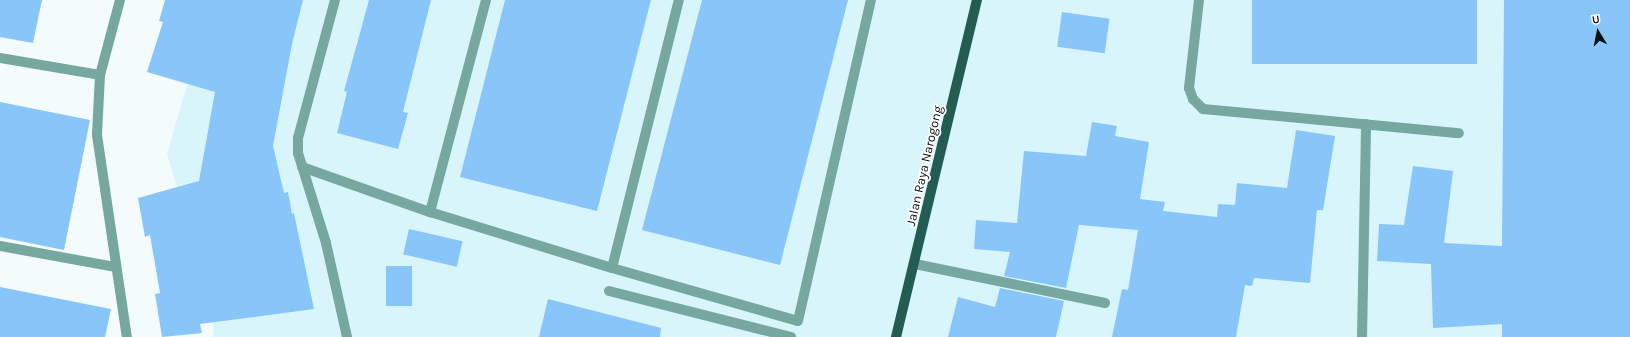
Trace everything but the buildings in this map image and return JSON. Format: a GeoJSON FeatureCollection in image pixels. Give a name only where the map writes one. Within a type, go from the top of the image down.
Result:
{"type":"FeatureCollection","features":[{"type":"Feature","properties":{"kind":"main road","name":"Jalan Raya Narogong"},"geometry":{"type":"LineString","coordinates":[[896,337],[915,264],[977,0]]}},
{"type":"Feature","properties":{"kind":"street"},"geometry":{"type":"LineString","coordinates":[[120,0],[100,75],[97,135],[127,337]]}},
{"type":"Feature","properties":{"kind":"street"},"geometry":{"type":"LineString","coordinates":[[335,0],[298,138],[302,167],[326,242],[347,337]]}},
{"type":"Feature","properties":{"kind":"street"},"geometry":{"type":"LineString","coordinates":[[430,212],[486,0]]}},
{"type":"Feature","properties":{"kind":"street"},"geometry":{"type":"LineString","coordinates":[[612,268],[680,0]]}},
{"type":"Feature","properties":{"kind":"street"},"geometry":{"type":"LineString","coordinates":[[302,167],[430,212],[612,268],[798,321],[871,0]]}},
{"type":"Feature","properties":{"kind":"street"},"geometry":{"type":"LineString","coordinates":[[1199,0],[1189,88],[1193,99],[1203,109],[1459,133]]}},
{"type":"Feature","properties":{"kind":"street"},"geometry":{"type":"LineString","coordinates":[[0,58],[100,75]]}},
{"type":"Feature","properties":{"kind":"street"},"geometry":{"type":"LineString","coordinates":[[1362,337],[1366,124]]}},
{"type":"Feature","properties":{"kind":"street"},"geometry":{"type":"LineString","coordinates":[[0,246],[116,267]]}},
{"type":"Feature","properties":{"kind":"street"},"geometry":{"type":"LineString","coordinates":[[915,264],[1105,302]]}},
{"type":"Feature","properties":{"kind":"street"},"geometry":{"type":"LineString","coordinates":[[609,291],[791,337]]}},
{"type":"Feature","properties":{"kind":"shaded area"},"geometry":{"type":"Polygon","coordinates":[[[212,0],[1630,0],[1630,337],[214,337],[211,299],[167,154],[212,0]]]}}]}
